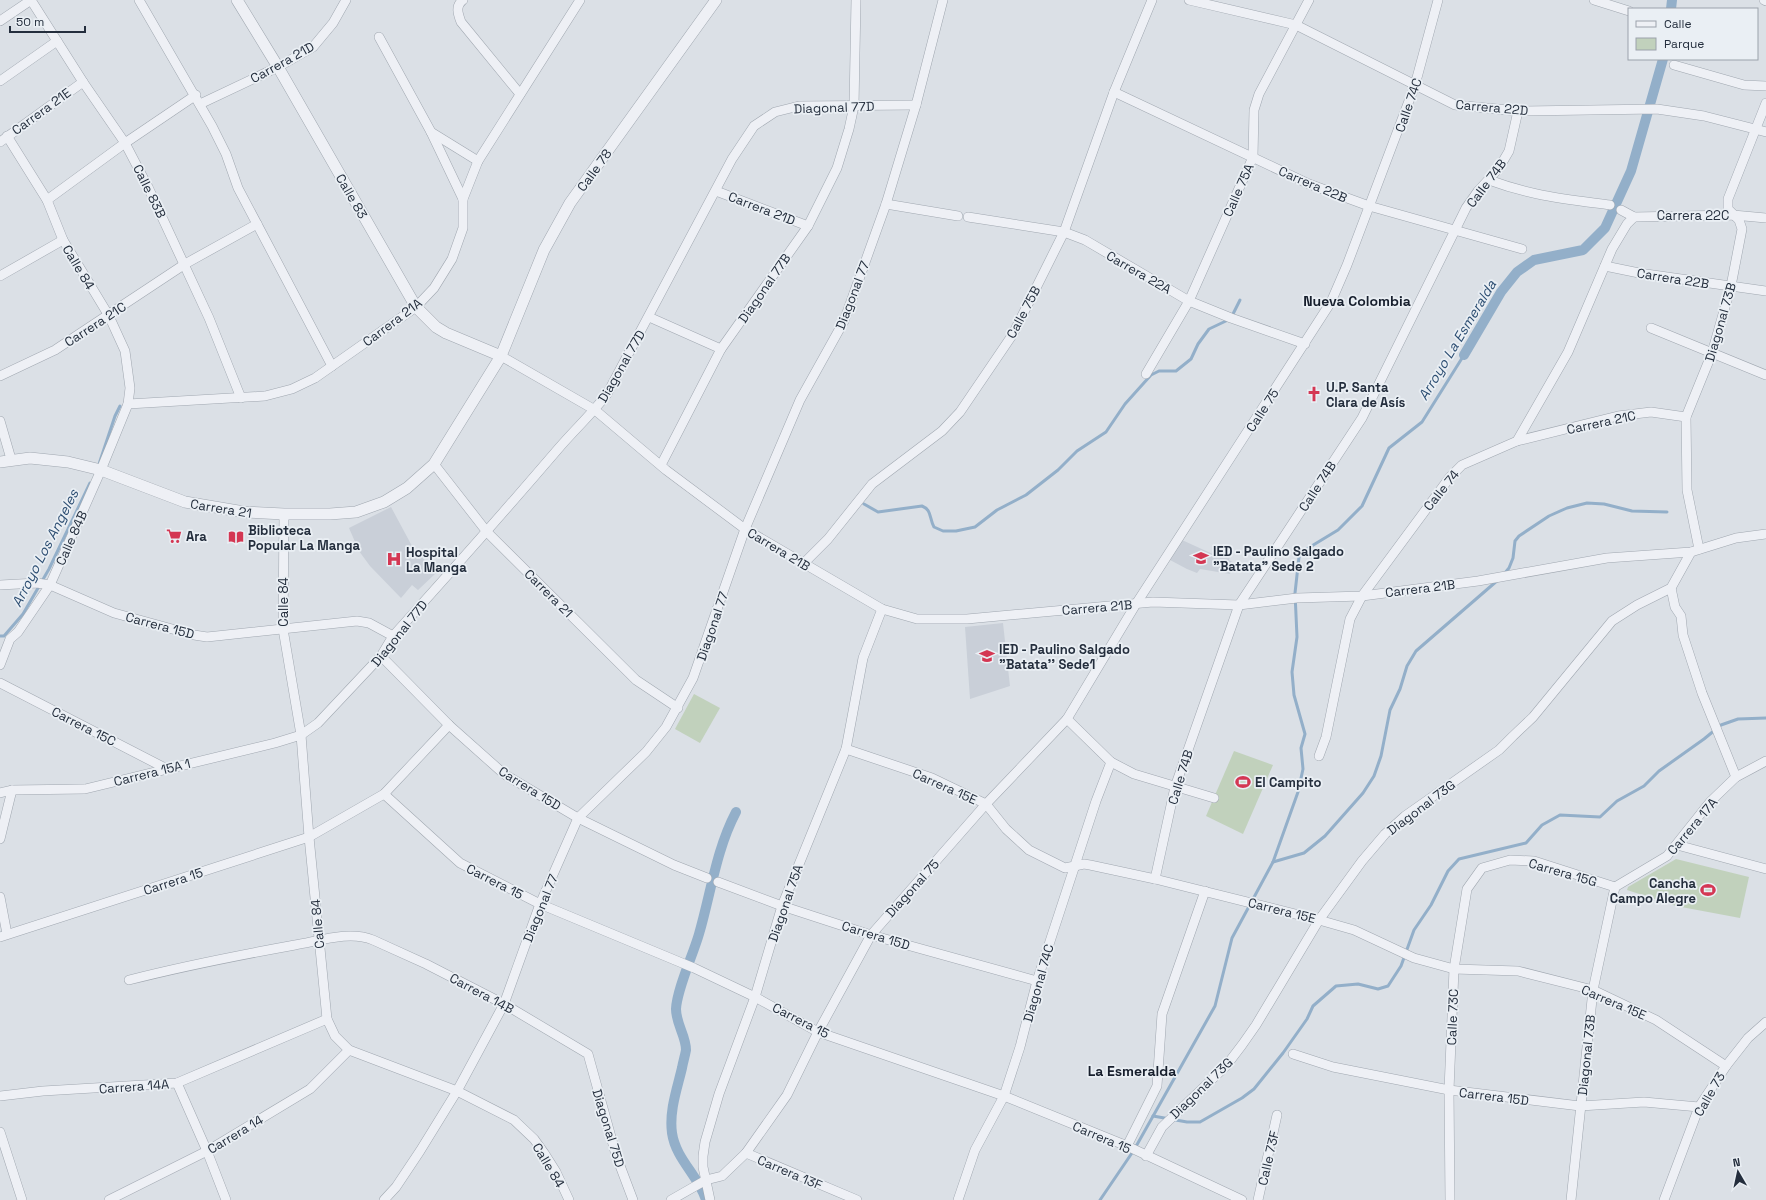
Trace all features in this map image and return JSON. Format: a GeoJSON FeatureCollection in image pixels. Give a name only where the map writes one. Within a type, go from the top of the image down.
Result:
{"type":"FeatureCollection","features":[{"type":"Feature","properties":{"kind":"street"},"geometry":{"type":"LineString","coordinates":[[0,21],[31,0]]}},
{"type":"Feature","properties":{"kind":"street","name":"Calle 83B"},"geometry":{"type":"LineString","coordinates":[[31,0],[56,41],[125,143],[210,318],[240,398]]}},
{"type":"Feature","properties":{"kind":"street"},"geometry":{"type":"LineString","coordinates":[[139,0],[196,95],[226,154],[238,188],[332,366]]}},
{"type":"Feature","properties":{"kind":"street","name":"Calle 83"},"geometry":{"type":"LineString","coordinates":[[237,0],[278,67],[416,307],[436,327],[446,333],[501,356]]}},
{"type":"Feature","properties":{"kind":"street","name":"Carrera 21D"},"geometry":{"type":"LineString","coordinates":[[200,104],[278,67],[313,47],[332,23],[346,0]]}},
{"type":"Feature","properties":{"kind":"street"},"geometry":{"type":"LineString","coordinates":[[463,0],[459,3],[457,13],[461,22],[520,94]]}},
{"type":"Feature","properties":{"kind":"street","name":"Carrera 21A"},"geometry":{"type":"LineString","coordinates":[[128,404],[266,396],[292,389],[314,378],[416,307],[434,288],[452,260],[463,228],[463,199],[478,161],[580,0]]}},
{"type":"Feature","properties":{"kind":"street","name":"Calle 78"},"geometry":{"type":"LineString","coordinates":[[501,356],[544,250],[570,203],[716,0]]}},
{"type":"Feature","properties":{"kind":"street","name":"Diagonal 77B"},"geometry":{"type":"LineString","coordinates":[[661,465],[721,349],[808,226],[837,168],[849,129],[854,106],[856,0]]}},
{"type":"Feature","properties":{"kind":"street","name":"Diagonal 77"},"geometry":{"type":"LineString","coordinates":[[384,1200],[396,1187],[457,1091],[504,1004],[540,904],[578,818],[646,752],[678,708],[693,678],[745,529],[800,400],[844,321],[886,204],[916,105],[943,0]]}},
{"type":"Feature","properties":{"kind":"street","name":"Calle 75B"},"geometry":{"type":"LineString","coordinates":[[803,564],[828,539],[872,484],[942,431],[960,412],[1013,334],[1064,232],[1114,92],[1152,0]]}},
{"type":"Feature","properties":{"kind":"street","name":"Carrera 22D"},"geometry":{"type":"LineString","coordinates":[[1189,0],[1296,25],[1455,105],[1518,111],[1642,108],[1657,109],[1704,116],[1766,132]]}},
{"type":"Feature","properties":{"kind":"street","name":"Calle 75A"},"geometry":{"type":"LineString","coordinates":[[1146,374],[1189,301],[1253,157],[1254,110],[1259,94],[1309,0]]}},
{"type":"Feature","properties":{"kind":"street","name":"Calle 74C"},"geometry":{"type":"LineString","coordinates":[[1369,206],[1415,85],[1438,0]]}},
{"type":"Feature","properties":{"kind":"street"},"geometry":{"type":"LineString","coordinates":[[1594,0],[1628,11]]}},
{"type":"Feature","properties":{"kind":"street"},"geometry":{"type":"LineString","coordinates":[[379,37],[431,132],[463,199]]}},
{"type":"Feature","properties":{"kind":"street"},"geometry":{"type":"LineString","coordinates":[[0,81],[56,41]]}},
{"type":"Feature","properties":{"kind":"street"},"geometry":{"type":"LineString","coordinates":[[1674,65],[1744,85],[1766,86]]}},
{"type":"Feature","properties":{"kind":"street","name":"Carrera 21E"},"geometry":{"type":"LineString","coordinates":[[3,139],[83,82]]}},
{"type":"Feature","properties":{"kind":"street","name":"Carrera 22B"},"geometry":{"type":"LineString","coordinates":[[1114,92],[1309,184],[1369,206],[1522,249]]}},
{"type":"Feature","properties":{"kind":"street"},"geometry":{"type":"LineString","coordinates":[[47,200],[125,143],[196,95]]}},
{"type":"Feature","properties":{"kind":"street","name":"Diagonal 73B"},"geometry":{"type":"LineString","coordinates":[[1695,550],[1687,490],[1686,417],[1712,353],[1731,286],[1742,229],[1741,224],[1728,210],[1728,199],[1766,102]]}},
{"type":"Feature","properties":{"kind":"street","name":"Diagonal 77D"},"geometry":{"type":"LineString","coordinates":[[301,735],[318,723],[381,656],[393,636],[487,532],[560,447],[595,410],[607,394],[649,318],[732,158],[754,126],[775,112],[799,106],[916,105]]}},
{"type":"Feature","properties":{"kind":"street","name":"Calle 74B"},"geometry":{"type":"LineString","coordinates":[[1155,879],[1175,787],[1239,605],[1362,418],[1466,208],[1478,191],[1489,180],[1509,151],[1518,111]]}},
{"type":"Feature","properties":{"kind":"street"},"geometry":{"type":"LineString","coordinates":[[431,132],[478,161]]}},
{"type":"Feature","properties":{"kind":"street","name":"Calle 84"},"geometry":{"type":"LineString","coordinates":[[3,139],[47,200],[63,240],[109,316],[124,351],[130,388],[128,404]]}},
{"type":"Feature","properties":{"kind":"street"},"geometry":{"type":"LineString","coordinates":[[1489,180],[1532,194],[1554,199],[1610,205]]}},
{"type":"Feature","properties":{"kind":"street","name":"Carrera 21D"},"geometry":{"type":"LineString","coordinates":[[716,191],[808,226]]}},
{"type":"Feature","properties":{"kind":"street"},"geometry":{"type":"LineString","coordinates":[[886,204],[958,216]]}},
{"type":"Feature","properties":{"kind":"street","name":"Calle 75"},"geometry":{"type":"LineString","coordinates":[[1136,604],[1305,344],[1330,302],[1347,265],[1369,206]]}},
{"type":"Feature","properties":{"kind":"street","name":"Carrera 22C"},"geometry":{"type":"LineString","coordinates":[[1621,210],[1634,217],[1733,215],[1766,218]]}},
{"type":"Feature","properties":{"kind":"street","name":"Carrera 22A"},"geometry":{"type":"LineString","coordinates":[[968,217],[1064,232],[1085,240],[1189,301],[1231,318],[1305,344]]}},
{"type":"Feature","properties":{"kind":"street"},"geometry":{"type":"LineString","coordinates":[[1517,441],[1568,352],[1612,249],[1627,224],[1634,217]]}},
{"type":"Feature","properties":{"kind":"street","name":"Carrera 21C"},"geometry":{"type":"LineString","coordinates":[[0,376],[55,350],[109,316],[185,264],[257,224]]}},
{"type":"Feature","properties":{"kind":"street"},"geometry":{"type":"LineString","coordinates":[[0,276],[63,240]]}},
{"type":"Feature","properties":{"kind":"street","name":"Carrera 22B"},"geometry":{"type":"LineString","coordinates":[[1605,266],[1766,291]]}},
{"type":"Feature","properties":{"kind":"street"},"geometry":{"type":"LineString","coordinates":[[649,318],[721,349]]}},
{"type":"Feature","properties":{"kind":"street"},"geometry":{"type":"LineString","coordinates":[[1651,328],[1766,375]]}},
{"type":"Feature","properties":{"kind":"street","name":"Carrera 21B"},"geometry":{"type":"LineString","coordinates":[[501,356],[595,410],[661,465],[745,529],[882,609],[917,619],[967,619],[1175,601],[1239,605],[1297,598],[1362,596],[1478,581],[1607,558],[1695,550],[1736,538],[1766,534]]}},
{"type":"Feature","properties":{"kind":"street","name":"Carrera 21"},"geometry":{"type":"LineString","coordinates":[[5,460],[50,459],[101,470],[185,502],[225,510],[284,514],[330,514],[356,512],[372,508],[407,488],[434,464],[501,356]]}},
{"type":"Feature","properties":{"kind":"street","name":"Calle 84B"},"geometry":{"type":"LineString","coordinates":[[0,664],[10,639],[18,632],[101,470],[128,404]]}},
{"type":"Feature","properties":{"kind":"street","name":"Carrera 21C"},"geometry":{"type":"LineString","coordinates":[[1517,441],[1618,416],[1651,412],[1686,417]]}},
{"type":"Feature","properties":{"kind":"street"},"geometry":{"type":"LineString","coordinates":[[0,421],[5,460]]}},
{"type":"Feature","properties":{"kind":"street","name":"Calle 74"},"geometry":{"type":"LineString","coordinates":[[1319,756],[1326,737],[1350,619],[1362,596],[1450,477],[1462,465],[1517,441]]}},
{"type":"Feature","properties":{"kind":"street","name":"Carrera 21"},"geometry":{"type":"LineString","coordinates":[[434,464],[487,532],[636,680],[678,708]]}},
{"type":"Feature","properties":{"kind":"street","name":"Calle 84"},"geometry":{"type":"LineString","coordinates":[[284,514],[283,629],[301,735],[318,941],[327,1019],[335,1036],[349,1050],[457,1091],[514,1120],[534,1139],[556,1172],[569,1200]]}},
{"type":"Feature","properties":{"kind":"street"},"geometry":{"type":"LineString","coordinates":[[1695,550],[1671,588],[1675,607],[1681,616],[1683,635],[1702,693],[1736,777]]}},
{"type":"Feature","properties":{"kind":"street","name":"Carrera 15D"},"geometry":{"type":"LineString","coordinates":[[0,585],[43,584],[114,613],[194,635],[207,637],[357,622],[369,623],[393,636]]}},
{"type":"Feature","properties":{"kind":"street","name":"Diagonal 73G"},"geometry":{"type":"LineString","coordinates":[[1145,1155],[1169,1119],[1226,1066],[1256,1025],[1320,920],[1362,861],[1385,834],[1405,816],[1499,750],[1533,717],[1612,621],[1637,605],[1671,588]]}},
{"type":"Feature","properties":{"kind":"street","name":"Diagonal 75"},"geometry":{"type":"LineString","coordinates":[[671,1200],[701,1183],[722,1176],[746,1153],[787,1095],[818,1032],[871,935],[986,804],[1067,719],[1136,604]]}},
{"type":"Feature","properties":{"kind":"street","name":"Diagonal 75A"},"geometry":{"type":"LineString","coordinates":[[710,1200],[701,1183],[705,1142],[719,1094],[755,997],[782,906],[846,749],[864,658],[882,609]]}},
{"type":"Feature","properties":{"kind":"street","name":"Carrera 15D"},"geometry":{"type":"LineString","coordinates":[[381,656],[449,725],[504,774],[578,818],[674,866],[707,878]]}},
{"type":"Feature","properties":{"kind":"street","name":"Carrera 15C"},"geometry":{"type":"LineString","coordinates":[[0,684],[167,769]]}},
{"type":"Feature","properties":{"kind":"street"},"geometry":{"type":"LineString","coordinates":[[1067,719],[1111,762],[1134,774],[1214,798]]}},
{"type":"Feature","properties":{"kind":"street","name":"Carrera 15"},"geometry":{"type":"LineString","coordinates":[[3,936],[309,837],[384,794],[449,725]]}},
{"type":"Feature","properties":{"kind":"street","name":"Carrera 15A 1"},"geometry":{"type":"LineString","coordinates":[[0,793],[12,790],[85,789],[301,735]]}},
{"type":"Feature","properties":{"kind":"street","name":"Carrera 15E"},"geometry":{"type":"LineString","coordinates":[[846,749],[932,778],[986,804],[1006,829],[1029,850],[1065,868],[1084,864],[1090,865],[1155,879],[1320,920],[1354,930],[1412,957],[1454,969],[1518,971],[1593,990],[1656,1020],[1726,1066]]}},
{"type":"Feature","properties":{"kind":"street","name":"Carrera 17A"},"geometry":{"type":"LineString","coordinates":[[1615,887],[1667,856],[1710,802],[1736,777],[1766,760]]}},
{"type":"Feature","properties":{"kind":"street","name":"Diagonal 74C"},"geometry":{"type":"LineString","coordinates":[[958,1200],[975,1150],[1004,1096],[1020,1047],[1037,981],[1096,801],[1111,762]]}},
{"type":"Feature","properties":{"kind":"street"},"geometry":{"type":"LineString","coordinates":[[0,840],[12,790]]}},
{"type":"Feature","properties":{"kind":"street","name":"Carrera 15"},"geometry":{"type":"LineString","coordinates":[[384,794],[460,863],[540,904],[690,967],[755,997],[818,1032],[1004,1096],[1128,1147],[1242,1200]]}},
{"type":"Feature","properties":{"kind":"street"},"geometry":{"type":"LineString","coordinates":[[1677,845],[1766,869]]}},
{"type":"Feature","properties":{"kind":"street","name":"Carrera 15G"},"geometry":{"type":"LineString","coordinates":[[1510,860],[1534,861],[1615,887]]}},
{"type":"Feature","properties":{"kind":"street","name":"Calle 73C"},"geometry":{"type":"LineString","coordinates":[[1450,1200],[1449,1090],[1454,969],[1467,890],[1482,868],[1510,860]]}},
{"type":"Feature","properties":{"kind":"street","name":"Carrera 15D"},"geometry":{"type":"LineString","coordinates":[[718,882],[782,906],[871,935],[1037,981]]}},
{"type":"Feature","properties":{"kind":"street","name":"Diagonal 73B"},"geometry":{"type":"LineString","coordinates":[[1571,1200],[1593,990],[1615,887]]}},
{"type":"Feature","properties":{"kind":"street"},"geometry":{"type":"LineString","coordinates":[[1128,1147],[1157,1086],[1162,1014],[1205,891]]}},
{"type":"Feature","properties":{"kind":"street"},"geometry":{"type":"LineString","coordinates":[[0,897],[3,936]]}},
{"type":"Feature","properties":{"kind":"street","name":"Carrera 14B"},"geometry":{"type":"LineString","coordinates":[[129,980],[318,941],[365,936],[426,964],[504,1004],[588,1054]]}},
{"type":"Feature","properties":{"kind":"street","name":"Carrera 14A"},"geometry":{"type":"LineString","coordinates":[[0,1096],[43,1091],[177,1083],[327,1019]]}},
{"type":"Feature","properties":{"kind":"street","name":"Calle 73"},"geometry":{"type":"LineString","coordinates":[[1664,1200],[1699,1107],[1726,1066],[1748,1038],[1766,1022]]}},
{"type":"Feature","properties":{"kind":"street","name":"Carrera 14"},"geometry":{"type":"LineString","coordinates":[[108,1200],[207,1151],[310,1089],[349,1050]]}},
{"type":"Feature","properties":{"kind":"street","name":"Diagonal 75D"},"geometry":{"type":"LineString","coordinates":[[588,1054],[616,1155],[633,1200]]}},
{"type":"Feature","properties":{"kind":"street","name":"Carrera 15D"},"geometry":{"type":"LineString","coordinates":[[1293,1054],[1333,1067],[1449,1090],[1580,1106],[1644,1102],[1699,1107]]}},
{"type":"Feature","properties":{"kind":"street"},"geometry":{"type":"LineString","coordinates":[[177,1083],[207,1151],[226,1200]]}},
{"type":"Feature","properties":{"kind":"street","name":"Calle 73F"},"geometry":{"type":"LineString","coordinates":[[1258,1200],[1278,1115]]}},
{"type":"Feature","properties":{"kind":"street"},"geometry":{"type":"LineString","coordinates":[[0,1132],[22,1200]]}},
{"type":"Feature","properties":{"kind":"street","name":"Carrera 13F"},"geometry":{"type":"LineString","coordinates":[[746,1153],[857,1200]]}},
{"type":"Feature","properties":{"kind":"shaded area","name":"Hospital La Manga"},"geometry":{"type":"Polygon","coordinates":[[[391,507],[412,546],[436,573],[418,590],[412,585],[401,598],[370,566],[359,551],[349,528],[391,507]]]}},
{"type":"Feature","properties":{"kind":"shaded area","name":"IED - Paulino Salgado \"Batata\" Sede 2"},"geometry":{"type":"Polygon","coordinates":[[[1182,540],[1217,556],[1221,551],[1231,554],[1229,560],[1234,563],[1230,574],[1200,569],[1197,573],[1170,560],[1182,540]]]}},
{"type":"Feature","properties":{"kind":"shaded area","name":"IED - Paulino Salgado \"Batata'' Sede1"},"geometry":{"type":"Polygon","coordinates":[[[1003,623],[1010,686],[970,699],[965,627],[1003,623]]]}},
{"type":"Feature","properties":{"kind":"green space"},"geometry":{"type":"Polygon","coordinates":[[[694,694],[720,708],[700,743],[675,729],[694,694]]]}},
{"type":"Feature","properties":{"kind":"green space","name":"El Campito"},"geometry":{"type":"Polygon","coordinates":[[[1234,751],[1273,765],[1243,834],[1206,816],[1234,751]]]}},
{"type":"Feature","properties":{"kind":"green space","name":"Cancha Campo Alegre"},"geometry":{"type":"Polygon","coordinates":[[[1676,859],[1749,877],[1740,918],[1676,906],[1627,890],[1628,887],[1676,859]]]}},
{"type":"Feature","properties":{"kind":"waterway","name":"Arroyo La Esmeralda"},"geometry":{"type":"LineString","coordinates":[[1671,8],[1672,0]]}},
{"type":"Feature","properties":{"kind":"waterway","name":"Arroyo La Esmeralda"},"geometry":{"type":"LineString","coordinates":[[1464,355],[1501,292],[1517,272],[1534,260],[1583,250],[1605,228],[1631,171],[1663,60]]}},
{"type":"Feature","properties":{"kind":"waterway"},"geometry":{"type":"LineString","coordinates":[[1232,316],[1240,300]]}},
{"type":"Feature","properties":{"kind":"waterway"},"geometry":{"type":"LineString","coordinates":[[864,504],[878,512],[922,506],[929,512],[934,527],[943,531],[956,531],[975,527],[997,510],[1026,495],[1058,470],[1077,451],[1106,432],[1125,404],[1151,375],[1159,371],[1176,371],[1191,359],[1198,344],[1209,329],[1228,320]]}},
{"type":"Feature","properties":{"kind":"waterway","name":"Arroyo La Esmeralda"},"geometry":{"type":"LineString","coordinates":[[1100,1200],[1134,1150],[1215,1006],[1232,938],[1273,862],[1298,792],[1303,769],[1301,748],[1305,734],[1294,695],[1292,672],[1297,637],[1295,593],[1299,557],[1305,550],[1338,530],[1362,506],[1389,448],[1422,422],[1464,355]]}},
{"type":"Feature","properties":{"kind":"waterway"},"geometry":{"type":"LineString","coordinates":[[98,467],[115,416],[120,406]]}},
{"type":"Feature","properties":{"kind":"waterway","name":"Arroyo Los Angeles"},"geometry":{"type":"LineString","coordinates":[[0,636],[4,636],[23,614],[49,569],[90,483]]}},
{"type":"Feature","properties":{"kind":"waterway"},"geometry":{"type":"LineString","coordinates":[[1504,574],[1509,568],[1513,558],[1515,541],[1519,536],[1549,516],[1567,508],[1587,503],[1604,504],[1632,511],[1667,512]]}},
{"type":"Feature","properties":{"kind":"waterway"},"geometry":{"type":"LineString","coordinates":[[1273,862],[1304,853],[1325,836],[1363,793],[1374,776],[1381,756],[1390,710],[1400,689],[1407,666],[1416,651],[1498,580]]}},
{"type":"Feature","properties":{"kind":"waterway"},"geometry":{"type":"LineString","coordinates":[[1153,1116],[1187,1122],[1200,1122],[1242,1098],[1254,1089],[1283,1053],[1307,1019],[1313,1006],[1336,986],[1358,984],[1378,989],[1388,986],[1401,966],[1414,930],[1431,905],[1448,871],[1459,859],[1526,843],[1542,825],[1560,815],[1600,817],[1617,801],[1644,786],[1659,771],[1721,725],[1738,719],[1766,718]]}},
{"type":"Feature","properties":{"kind":"waterway"},"geometry":{"type":"LineString","coordinates":[[706,1200],[703,1191],[678,1151],[674,1143],[672,1133],[671,1125],[673,1108],[686,1050],[676,1009],[682,982],[699,934],[723,841],[736,812]]}},
{"type":"Feature","properties":{"kind":"place","name":"U.P. Santa Clara de Asís"},"geometry":{"type":"Point","coordinates":[1314,394]}},
{"type":"Feature","properties":{"kind":"place","name":"Ara"},"geometry":{"type":"Point","coordinates":[174,536]}},
{"type":"Feature","properties":{"kind":"place","name":"Biblioteca Popular La Manga"},"geometry":{"type":"Point","coordinates":[236,537]}},
{"type":"Feature","properties":{"kind":"place","name":"IED - Paulino Salgado \"Batata\" Sede 2"},"geometry":{"type":"Point","coordinates":[1201,558]}},
{"type":"Feature","properties":{"kind":"place","name":"Hospital La Manga"},"geometry":{"type":"Point","coordinates":[394,559]}},
{"type":"Feature","properties":{"kind":"place","name":"IED - Paulino Salgado \"Batata'' Sede1"},"geometry":{"type":"Point","coordinates":[987,656]}},
{"type":"Feature","properties":{"kind":"place","name":"El Campito"},"geometry":{"type":"Point","coordinates":[1243,782]}},
{"type":"Feature","properties":{"kind":"place","name":"Cancha Campo Alegre"},"geometry":{"type":"Point","coordinates":[1708,890]}},
{"type":"Feature","properties":{"kind":"district","name":"Nueva Colombia"},"geometry":{"type":"Point","coordinates":[1357,301]}},
{"type":"Feature","properties":{"kind":"district","name":"La Esmeralda"},"geometry":{"type":"Point","coordinates":[1132,1071]}}]}
